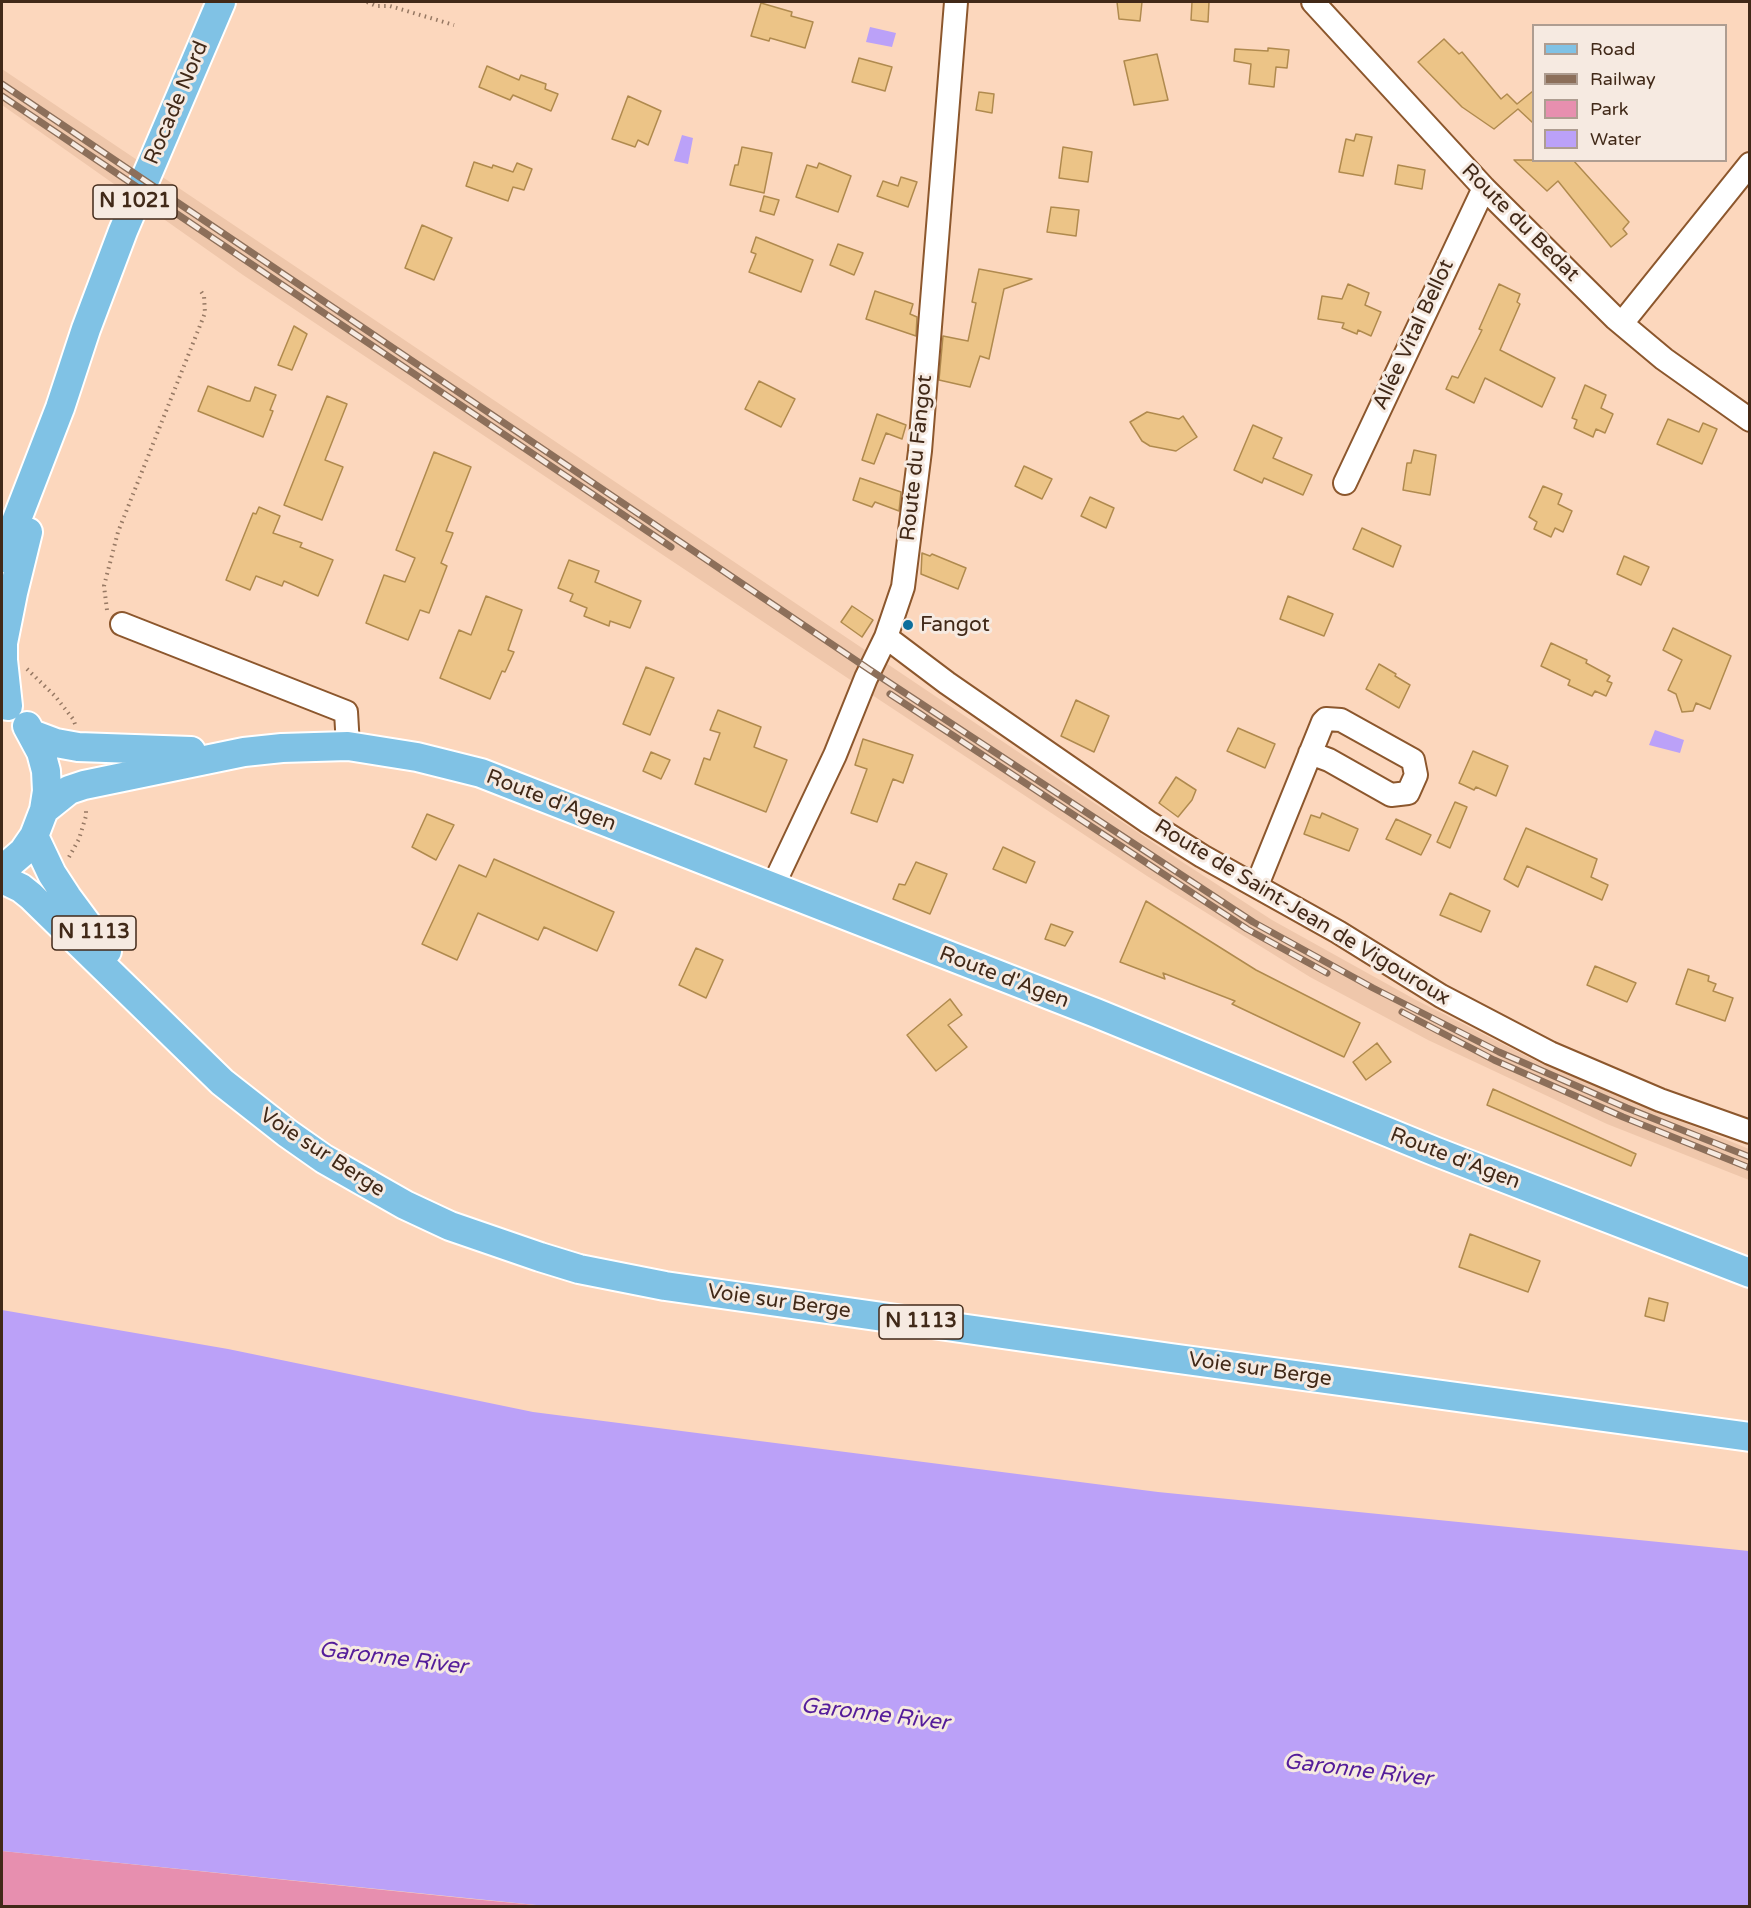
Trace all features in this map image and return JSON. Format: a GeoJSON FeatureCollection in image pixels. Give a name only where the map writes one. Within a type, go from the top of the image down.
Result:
{"type":"FeatureCollection","features":[{"type":"Feature","properties":{"kind":"main road","name":"Rocade Nord"},"geometry":{"type":"LineString","coordinates":[[60,408],[86,329],[123,231],[221,2]]}},
{"type":"Feature","properties":{"kind":"main road","name":"N 1021"},"geometry":{"type":"LineString","coordinates":[[2,558],[60,408]]}},
{"type":"Feature","properties":{"kind":"main road","name":"N 1021"},"geometry":{"type":"LineString","coordinates":[[5,704],[3,643],[13,593],[60,408]]}},
{"type":"Feature","properties":{"kind":"main road"},"geometry":{"type":"LineString","coordinates":[[5,704],[21,719],[41,752],[46,771],[47,791],[39,823]]}},
{"type":"Feature","properties":{"kind":"main road","name":"Route d'Agen"},"geometry":{"type":"LineString","coordinates":[[32,734],[56,744],[78,747],[244,752]]}},
{"type":"Feature","properties":{"kind":"main road","name":"Route d'Agen"},"geometry":{"type":"LineString","coordinates":[[2,870],[23,852],[39,823],[69,790],[84,785],[244,752],[307,746],[348,746],[417,757],[481,773],[1096,1013],[1434,1151],[1749,1273]]}},
{"type":"Feature","properties":{"kind":"main road","name":"N 1113"},"geometry":{"type":"LineString","coordinates":[[39,823],[52,874],[163,1024]]}},
{"type":"Feature","properties":{"kind":"main road","name":"N 1113"},"geometry":{"type":"LineString","coordinates":[[2,879],[21,888],[31,896],[163,1024]]}},
{"type":"Feature","properties":{"kind":"main road","name":"Voie sur Berge"},"geometry":{"type":"LineString","coordinates":[[163,1024],[222,1082],[253,1108],[324,1159],[365,1183],[450,1226],[495,1243],[579,1269],[664,1286],[1749,1437]]}},
{"type":"Feature","properties":{"kind":"street","name":"Route du Fangot"},"geometry":{"type":"LineString","coordinates":[[772,888],[835,755],[886,637],[903,587],[920,451],[956,2]]}},
{"type":"Feature","properties":{"kind":"street","name":"Route du Bedat"},"geometry":{"type":"LineString","coordinates":[[1313,2],[1484,188],[1615,318],[1623,322],[1664,359],[1749,420]]}},
{"type":"Feature","properties":{"kind":"street"},"geometry":{"type":"LineString","coordinates":[[1623,322],[1749,164]]}},
{"type":"Feature","properties":{"kind":"street","name":"Allée Vital Bellot"},"geometry":{"type":"LineString","coordinates":[[1345,483],[1484,188]]}},
{"type":"Feature","properties":{"kind":"street"},"geometry":{"type":"LineString","coordinates":[[122,624],[346,712],[348,746]]}},
{"type":"Feature","properties":{"kind":"street","name":"Route de Saint-Jean de Vigouroux"},"geometry":{"type":"LineString","coordinates":[[886,637],[947,683],[1148,822],[1202,856],[1338,932],[1441,996],[1550,1053],[1660,1100],[1749,1132]]}},
{"type":"Feature","properties":{"kind":"street"},"geometry":{"type":"LineString","coordinates":[[1257,885],[1310,753]]}},
{"type":"Feature","properties":{"kind":"path"},"geometry":{"type":"LineString","coordinates":[[367,2],[376,6],[390,6],[454,25]]}},
{"type":"Feature","properties":{"kind":"path"},"geometry":{"type":"LineString","coordinates":[[122,624],[109,617],[105,605],[104,586],[118,532],[206,313],[204,296],[200,290]]}},
{"type":"Feature","properties":{"kind":"shaded area"},"geometry":{"type":"Polygon","coordinates":[[[2,69],[865,650],[852,681],[243,275],[2,105],[2,69]]]}},
{"type":"Feature","properties":{"kind":"shaded area"},"geometry":{"type":"Polygon","coordinates":[[[883,661],[1272,920],[1416,1000],[1542,1064],[1749,1149],[1749,1180],[1607,1124],[1428,1040],[1310,977],[1147,876],[869,693],[883,661]]]}},
{"type":"Feature","properties":{"kind":"green space"},"geometry":{"type":"Polygon","coordinates":[[[2,1851],[472,1899],[546,1906],[2,1906],[2,1851]]]}},
{"type":"Feature","properties":{"kind":"water"},"geometry":{"type":"Polygon","coordinates":[[[870,27],[896,33],[892,47],[866,42],[870,27]]]}},
{"type":"Feature","properties":{"kind":"water"},"geometry":{"type":"Polygon","coordinates":[[[682,135],[693,138],[688,164],[674,161],[682,135]]]}},
{"type":"Feature","properties":{"kind":"water"},"geometry":{"type":"Polygon","coordinates":[[[1655,730],[1684,740],[1680,753],[1649,745],[1655,730]]]}},
{"type":"Feature","properties":{"kind":"water","name":"Garonne River"},"geometry":{"type":"Polygon","coordinates":[[[2,1310],[228,1349],[533,1412],[1158,1492],[1749,1551],[1749,1906],[546,1906],[2,1851],[2,1310]]]}},
{"type":"Feature","properties":{"kind":"building"},"geometry":{"type":"Polygon","coordinates":[[[1117,2],[1142,2],[1140,21],[1119,19],[1117,2]]]}},
{"type":"Feature","properties":{"kind":"building"},"geometry":{"type":"Polygon","coordinates":[[[1192,2],[1209,2],[1208,22],[1191,20],[1192,2]]]}},
{"type":"Feature","properties":{"kind":"building"},"geometry":{"type":"Polygon","coordinates":[[[761,3],[792,12],[791,16],[813,22],[805,48],[770,38],[769,41],[751,36],[761,3]]]}},
{"type":"Feature","properties":{"kind":"building"},"geometry":{"type":"Polygon","coordinates":[[[1444,39],[1459,54],[1462,52],[1501,99],[1507,94],[1517,104],[1532,92],[1532,122],[1518,109],[1494,129],[1462,107],[1418,62],[1444,39]]]}},
{"type":"Feature","properties":{"kind":"building"},"geometry":{"type":"Polygon","coordinates":[[[1268,48],[1289,50],[1287,68],[1276,67],[1274,87],[1249,84],[1251,64],[1234,61],[1235,49],[1268,51],[1268,48]]]}},
{"type":"Feature","properties":{"kind":"building"},"geometry":{"type":"Polygon","coordinates":[[[1157,54],[1168,100],[1134,105],[1124,61],[1157,54]]]}},
{"type":"Feature","properties":{"kind":"building"},"geometry":{"type":"Polygon","coordinates":[[[859,58],[892,67],[885,91],[852,82],[859,58]]]}},
{"type":"Feature","properties":{"kind":"building"},"geometry":{"type":"Polygon","coordinates":[[[487,66],[519,80],[521,75],[546,84],[545,89],[558,94],[551,111],[513,95],[510,100],[479,87],[487,66]]]}},
{"type":"Feature","properties":{"kind":"building"},"geometry":{"type":"Polygon","coordinates":[[[979,92],[994,94],[992,113],[976,110],[979,92]]]}},
{"type":"Feature","properties":{"kind":"building"},"geometry":{"type":"Polygon","coordinates":[[[628,96],[661,111],[648,145],[638,140],[635,147],[612,139],[628,96]]]}},
{"type":"Feature","properties":{"kind":"building"},"geometry":{"type":"Polygon","coordinates":[[[1356,134],[1372,137],[1363,176],[1339,172],[1346,139],[1354,141],[1356,134]]]}},
{"type":"Feature","properties":{"kind":"building"},"geometry":{"type":"Polygon","coordinates":[[[742,147],[772,153],[764,193],[730,185],[742,147]]]}},
{"type":"Feature","properties":{"kind":"building"},"geometry":{"type":"Polygon","coordinates":[[[1063,147],[1092,152],[1088,182],[1059,178],[1063,147]]]}},
{"type":"Feature","properties":{"kind":"building"},"geometry":{"type":"Polygon","coordinates":[[[1514,160],[1575,162],[1629,222],[1623,229],[1627,234],[1611,247],[1558,181],[1547,191],[1514,160]]]}},
{"type":"Feature","properties":{"kind":"building"},"geometry":{"type":"Polygon","coordinates":[[[474,162],[492,168],[493,165],[513,172],[517,163],[532,169],[524,190],[513,187],[508,201],[466,186],[474,162]]]}},
{"type":"Feature","properties":{"kind":"building"},"geometry":{"type":"Polygon","coordinates":[[[819,163],[851,176],[838,212],[796,197],[807,165],[817,168],[819,163]]]}},
{"type":"Feature","properties":{"kind":"building"},"geometry":{"type":"Polygon","coordinates":[[[1398,165],[1425,170],[1422,189],[1395,184],[1398,165]]]}},
{"type":"Feature","properties":{"kind":"building"},"geometry":{"type":"Polygon","coordinates":[[[901,177],[917,182],[908,207],[877,196],[883,181],[898,186],[901,177]]]}},
{"type":"Feature","properties":{"kind":"building"},"geometry":{"type":"Polygon","coordinates":[[[764,196],[779,200],[774,215],[760,211],[764,196]]]}},
{"type":"Feature","properties":{"kind":"building"},"geometry":{"type":"Polygon","coordinates":[[[1051,207],[1079,210],[1076,236],[1047,232],[1051,207]]]}},
{"type":"Feature","properties":{"kind":"building"},"geometry":{"type":"Polygon","coordinates":[[[422,225],[452,238],[434,280],[405,268],[422,225]]]}},
{"type":"Feature","properties":{"kind":"building"},"geometry":{"type":"Polygon","coordinates":[[[756,237],[813,260],[801,292],[749,272],[756,254],[751,252],[756,237]]]}},
{"type":"Feature","properties":{"kind":"building"},"geometry":{"type":"Polygon","coordinates":[[[838,244],[863,253],[854,275],[830,265],[838,244]]]}},
{"type":"Feature","properties":{"kind":"building"},"geometry":{"type":"Polygon","coordinates":[[[979,269],[1032,279],[1004,289],[989,359],[980,356],[970,387],[939,380],[943,336],[968,341],[976,303],[972,302],[979,269]]]}},
{"type":"Feature","properties":{"kind":"building"},"geometry":{"type":"Polygon","coordinates":[[[1348,284],[1369,293],[1365,305],[1381,312],[1371,336],[1358,330],[1357,334],[1342,328],[1344,323],[1318,319],[1322,296],[1342,299],[1348,284]]]}},
{"type":"Feature","properties":{"kind":"building"},"geometry":{"type":"Polygon","coordinates":[[[1499,284],[1520,294],[1517,302],[1520,304],[1500,350],[1555,378],[1542,407],[1485,378],[1474,403],[1446,389],[1452,376],[1458,378],[1482,330],[1479,329],[1499,284]]]}},
{"type":"Feature","properties":{"kind":"building"},"geometry":{"type":"Polygon","coordinates":[[[875,291],[913,304],[910,314],[917,317],[916,336],[866,319],[875,291]]]}},
{"type":"Feature","properties":{"kind":"building"},"geometry":{"type":"Polygon","coordinates":[[[294,326],[307,334],[292,370],[278,365],[294,326]]]}},
{"type":"Feature","properties":{"kind":"building"},"geometry":{"type":"Polygon","coordinates":[[[759,381],[795,399],[781,427],[745,409],[759,381]]]}},
{"type":"Feature","properties":{"kind":"building"},"geometry":{"type":"Polygon","coordinates":[[[1585,385],[1606,395],[1601,408],[1613,414],[1605,433],[1596,429],[1593,437],[1574,428],[1577,420],[1572,418],[1585,385]]]}},
{"type":"Feature","properties":{"kind":"building"},"geometry":{"type":"Polygon","coordinates":[[[208,386],[247,401],[250,401],[255,387],[276,395],[270,410],[273,411],[263,437],[198,411],[208,386]]]}},
{"type":"Feature","properties":{"kind":"building"},"geometry":{"type":"Polygon","coordinates":[[[327,396],[347,404],[325,460],[343,467],[322,520],[284,505],[327,396]]]}},
{"type":"Feature","properties":{"kind":"building"},"geometry":{"type":"Polygon","coordinates":[[[1147,412],[1179,419],[1183,416],[1197,437],[1176,451],[1150,446],[1142,441],[1130,422],[1147,412]]]}},
{"type":"Feature","properties":{"kind":"building"},"geometry":{"type":"Polygon","coordinates":[[[877,414],[906,425],[902,439],[886,433],[874,464],[862,460],[877,414]]]}},
{"type":"Feature","properties":{"kind":"building"},"geometry":{"type":"Polygon","coordinates":[[[1668,419],[1699,432],[1703,423],[1717,429],[1702,464],[1657,444],[1668,419]]]}},
{"type":"Feature","properties":{"kind":"building"},"geometry":{"type":"Polygon","coordinates":[[[1253,425],[1282,438],[1273,458],[1312,475],[1303,495],[1264,478],[1262,483],[1234,470],[1253,425]]]}},
{"type":"Feature","properties":{"kind":"building"},"geometry":{"type":"Polygon","coordinates":[[[1414,450],[1436,455],[1430,495],[1403,490],[1407,463],[1411,463],[1414,450]]]}},
{"type":"Feature","properties":{"kind":"building"},"geometry":{"type":"Polygon","coordinates":[[[434,452],[471,467],[446,531],[453,533],[441,563],[447,566],[429,613],[420,610],[408,640],[366,623],[384,575],[405,582],[415,558],[396,550],[434,452]]]}},
{"type":"Feature","properties":{"kind":"building"},"geometry":{"type":"Polygon","coordinates":[[[1024,466],[1052,479],[1042,499],[1015,486],[1024,466]]]}},
{"type":"Feature","properties":{"kind":"building"},"geometry":{"type":"Polygon","coordinates":[[[860,478],[901,492],[899,511],[875,502],[872,507],[853,500],[860,478]]]}},
{"type":"Feature","properties":{"kind":"building"},"geometry":{"type":"Polygon","coordinates":[[[1543,486],[1562,494],[1558,504],[1572,511],[1563,532],[1555,528],[1551,537],[1534,529],[1537,522],[1529,517],[1543,486]]]}},
{"type":"Feature","properties":{"kind":"building"},"geometry":{"type":"Polygon","coordinates":[[[1090,497],[1114,508],[1106,528],[1081,516],[1090,497]]]}},
{"type":"Feature","properties":{"kind":"building"},"geometry":{"type":"Polygon","coordinates":[[[259,507],[280,516],[273,533],[302,543],[300,547],[333,560],[318,596],[284,581],[282,586],[256,576],[250,590],[226,580],[253,513],[256,514],[259,507]]]}},
{"type":"Feature","properties":{"kind":"building"},"geometry":{"type":"Polygon","coordinates":[[[1362,528],[1401,546],[1393,567],[1353,549],[1362,528]]]}},
{"type":"Feature","properties":{"kind":"building"},"geometry":{"type":"Polygon","coordinates":[[[922,553],[930,556],[932,554],[966,568],[958,589],[921,574],[922,553]]]}},
{"type":"Feature","properties":{"kind":"building"},"geometry":{"type":"Polygon","coordinates":[[[1624,556],[1649,567],[1641,585],[1617,574],[1624,556]]]}},
{"type":"Feature","properties":{"kind":"building"},"geometry":{"type":"Polygon","coordinates":[[[569,560],[599,571],[595,582],[641,601],[630,628],[610,621],[609,626],[584,616],[587,608],[570,601],[573,594],[558,588],[569,560]]]}},
{"type":"Feature","properties":{"kind":"building"},"geometry":{"type":"Polygon","coordinates":[[[486,596],[522,610],[508,650],[514,652],[505,672],[502,671],[490,699],[440,678],[459,630],[471,635],[486,596]]]}},
{"type":"Feature","properties":{"kind":"building"},"geometry":{"type":"Polygon","coordinates":[[[1288,596],[1333,614],[1324,636],[1280,619],[1288,596]]]}},
{"type":"Feature","properties":{"kind":"building"},"geometry":{"type":"Polygon","coordinates":[[[852,606],[873,620],[862,637],[841,622],[852,606]]]}},
{"type":"Feature","properties":{"kind":"building"},"geometry":{"type":"Polygon","coordinates":[[[1673,628],[1731,656],[1710,709],[1696,703],[1693,711],[1682,712],[1676,694],[1668,690],[1682,660],[1663,650],[1673,628]]]}},
{"type":"Feature","properties":{"kind":"building"},"geometry":{"type":"Polygon","coordinates":[[[1551,643],[1587,660],[1586,663],[1610,676],[1607,681],[1612,683],[1606,696],[1595,691],[1592,696],[1568,685],[1570,680],[1541,666],[1551,643]]]}},
{"type":"Feature","properties":{"kind":"building"},"geometry":{"type":"Polygon","coordinates":[[[1379,664],[1410,685],[1399,708],[1366,689],[1379,664]]]}},
{"type":"Feature","properties":{"kind":"building"},"geometry":{"type":"Polygon","coordinates":[[[646,667],[674,678],[650,735],[623,724],[646,667]]]}},
{"type":"Feature","properties":{"kind":"building"},"geometry":{"type":"Polygon","coordinates":[[[1076,700],[1109,716],[1094,752],[1061,736],[1076,700]]]}},
{"type":"Feature","properties":{"kind":"building"},"geometry":{"type":"Polygon","coordinates":[[[718,710],[761,727],[754,747],[787,760],[766,812],[695,784],[704,758],[710,760],[720,733],[710,730],[718,710]]]}},
{"type":"Feature","properties":{"kind":"building"},"geometry":{"type":"Polygon","coordinates":[[[1238,728],[1275,744],[1265,768],[1227,751],[1238,728]]]}},
{"type":"Feature","properties":{"kind":"building"},"geometry":{"type":"Polygon","coordinates":[[[863,739],[913,755],[903,783],[893,779],[877,822],[851,813],[867,769],[855,765],[863,739]]]}},
{"type":"Feature","properties":{"kind":"building"},"geometry":{"type":"Polygon","coordinates":[[[1473,751],[1508,766],[1496,796],[1476,787],[1474,790],[1459,783],[1473,751]]]}},
{"type":"Feature","properties":{"kind":"building"},"geometry":{"type":"Polygon","coordinates":[[[651,752],[670,760],[661,779],[643,771],[651,752]]]}},
{"type":"Feature","properties":{"kind":"building"},"geometry":{"type":"Polygon","coordinates":[[[1176,777],[1196,790],[1192,800],[1178,817],[1159,803],[1176,777]]]}},
{"type":"Feature","properties":{"kind":"building"},"geometry":{"type":"Polygon","coordinates":[[[1455,802],[1467,807],[1450,848],[1437,842],[1455,802]]]}},
{"type":"Feature","properties":{"kind":"building"},"geometry":{"type":"Polygon","coordinates":[[[1322,813],[1358,829],[1349,851],[1304,834],[1311,815],[1320,818],[1322,813]]]}},
{"type":"Feature","properties":{"kind":"building"},"geometry":{"type":"Polygon","coordinates":[[[427,814],[454,825],[436,860],[412,847],[427,814]]]}},
{"type":"Feature","properties":{"kind":"building"},"geometry":{"type":"Polygon","coordinates":[[[1396,819],[1431,835],[1421,855],[1386,839],[1396,819]]]}},
{"type":"Feature","properties":{"kind":"building"},"geometry":{"type":"Polygon","coordinates":[[[1526,828],[1597,859],[1591,877],[1608,885],[1602,900],[1527,866],[1518,887],[1504,879],[1526,828]]]}},
{"type":"Feature","properties":{"kind":"building"},"geometry":{"type":"Polygon","coordinates":[[[1003,847],[1035,862],[1026,883],[993,869],[1003,847]]]}},
{"type":"Feature","properties":{"kind":"building"},"geometry":{"type":"Polygon","coordinates":[[[494,859],[614,912],[597,951],[544,927],[538,940],[478,913],[457,960],[422,944],[459,865],[486,877],[494,859]]]}},
{"type":"Feature","properties":{"kind":"building"},"geometry":{"type":"Polygon","coordinates":[[[916,862],[947,874],[930,914],[893,899],[899,884],[905,885],[916,862]]]}},
{"type":"Feature","properties":{"kind":"building"},"geometry":{"type":"Polygon","coordinates":[[[1450,893],[1490,911],[1481,932],[1440,915],[1450,893]]]}},
{"type":"Feature","properties":{"kind":"building"},"geometry":{"type":"Polygon","coordinates":[[[1146,901],[1256,970],[1360,1023],[1344,1057],[1232,1004],[1235,1001],[1163,973],[1165,979],[1120,962],[1146,901]]]}},
{"type":"Feature","properties":{"kind":"building"},"geometry":{"type":"Polygon","coordinates":[[[1051,924],[1073,932],[1065,946],[1045,939],[1051,924]]]}},
{"type":"Feature","properties":{"kind":"building"},"geometry":{"type":"Polygon","coordinates":[[[696,948],[723,960],[706,998],[679,985],[696,948]]]}},
{"type":"Feature","properties":{"kind":"building"},"geometry":{"type":"Polygon","coordinates":[[[1595,966],[1636,983],[1627,1002],[1587,985],[1595,966]]]}},
{"type":"Feature","properties":{"kind":"building"},"geometry":{"type":"Polygon","coordinates":[[[1688,969],[1709,976],[1708,981],[1716,984],[1713,991],[1733,998],[1725,1021],[1676,1004],[1688,969]]]}},
{"type":"Feature","properties":{"kind":"building"},"geometry":{"type":"Polygon","coordinates":[[[950,999],[962,1015],[948,1025],[967,1047],[936,1071],[907,1035],[950,999]]]}},
{"type":"Feature","properties":{"kind":"building"},"geometry":{"type":"Polygon","coordinates":[[[1377,1043],[1391,1062],[1366,1080],[1353,1062],[1377,1043]]]}},
{"type":"Feature","properties":{"kind":"building"},"geometry":{"type":"Polygon","coordinates":[[[1493,1089],[1636,1154],[1631,1166],[1487,1105],[1493,1089]]]}},
{"type":"Feature","properties":{"kind":"building"},"geometry":{"type":"Polygon","coordinates":[[[1470,1234],[1540,1261],[1528,1292],[1459,1267],[1470,1234]]]}},
{"type":"Feature","properties":{"kind":"building"},"geometry":{"type":"Polygon","coordinates":[[[1649,1298],[1668,1303],[1664,1321],[1645,1316],[1649,1298]]]}},
{"type":"Feature","properties":{"kind":"railway"},"geometry":{"type":"LineString","coordinates":[[2,84],[870,670],[1253,922],[1373,988],[1499,1052],[1627,1108],[1750,1157]]}},
{"type":"Feature","properties":{"kind":"railway"},"geometry":{"type":"LineString","coordinates":[[2,96],[671,547]]}},
{"type":"Feature","properties":{"kind":"railway"},"geometry":{"type":"LineString","coordinates":[[890,694],[1247,929],[1327,973]]}},
{"type":"Feature","properties":{"kind":"railway"},"geometry":{"type":"LineString","coordinates":[[1402,1012],[1494,1060],[1623,1117],[1750,1168]]}},
{"type":"Feature","properties":{"kind":"place","name":"Fangot"},"geometry":{"type":"Point","coordinates":[908,625]}}]}
